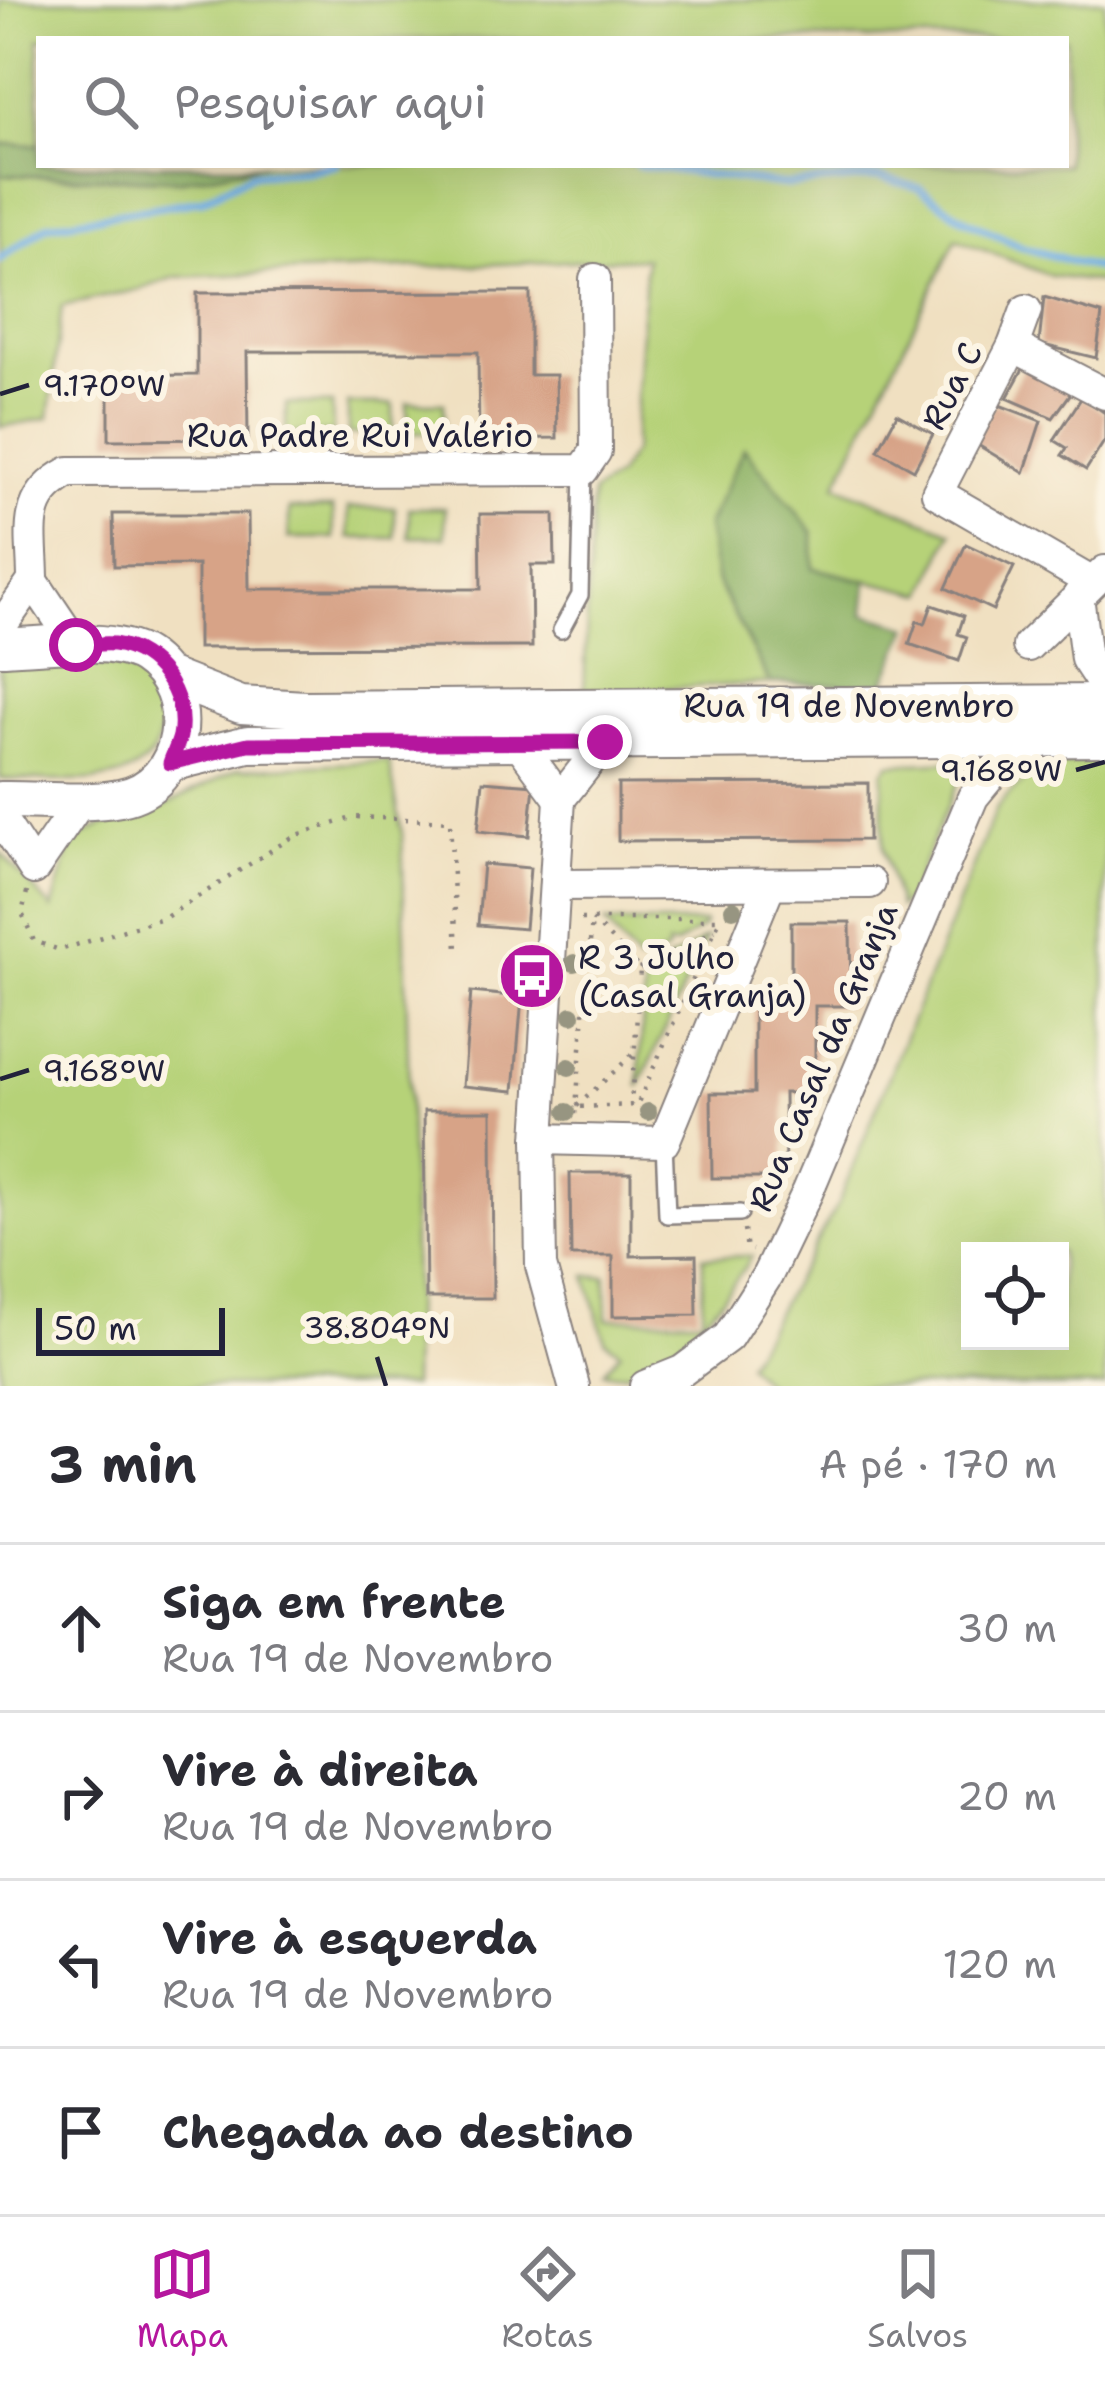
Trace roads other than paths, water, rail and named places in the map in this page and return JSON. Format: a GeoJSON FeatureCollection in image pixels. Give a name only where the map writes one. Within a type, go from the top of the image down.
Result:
{"type":"FeatureCollection","features":[{"type":"Feature","properties":{"kind":"street"},"geometry":{"type":"LineString","coordinates":[[583,470],[596,451],[595,279]]}},
{"type":"Feature","properties":{"kind":"street","name":"Rua C"},"geometry":{"type":"LineString","coordinates":[[1026,310],[1013,346],[937,493],[1091,583]]}},
{"type":"Feature","properties":{"kind":"street"},"geometry":{"type":"LineString","coordinates":[[1013,346],[1105,394]]}},
{"type":"Feature","properties":{"kind":"street","name":"Rua Padre Rui Valério"},"geometry":{"type":"LineString","coordinates":[[33,581],[34,503],[48,483],[69,472],[583,470]]}},
{"type":"Feature","properties":{"kind":"street"},"geometry":{"type":"LineString","coordinates":[[0,628],[33,581],[76,645]]}},
{"type":"Feature","properties":{"kind":"street"},"geometry":{"type":"LineString","coordinates":[[1028,646],[1091,583]]}},
{"type":"Feature","properties":{"kind":"street"},"geometry":{"type":"LineString","coordinates":[[1091,583],[1086,659],[1105,688]]}},
{"type":"Feature","properties":{"kind":"street","name":"Rua 19 de Novembro"},"geometry":{"type":"LineString","coordinates":[[0,646],[116,644],[144,655],[166,676],[241,705],[1051,721],[1105,738]]}},
{"type":"Feature","properties":{"kind":"street","name":"Rua Casal da Granja"},"geometry":{"type":"LineString","coordinates":[[645,1386],[682,1372],[728,1337],[767,1276],[808,1191],[973,797],[997,768],[1051,721],[1086,659]]}},
{"type":"Feature","properties":{"kind":"street"},"geometry":{"type":"LineString","coordinates":[[166,676],[179,704],[180,734],[170,763]]}},
{"type":"Feature","properties":{"kind":"street","name":"Rua 19 de Novembro"},"geometry":{"type":"LineString","coordinates":[[0,800],[122,798],[149,785],[170,763],[248,744],[605,742],[1051,721],[1105,703]]}},
{"type":"Feature","properties":{"kind":"street"},"geometry":{"type":"LineString","coordinates":[[518,742],[560,799]]}},
{"type":"Feature","properties":{"kind":"street"},"geometry":{"type":"LineString","coordinates":[[574,1386],[542,1266],[539,1139],[560,799],[605,742]]}},
{"type":"Feature","properties":{"kind":"street"},"geometry":{"type":"LineString","coordinates":[[0,817],[34,869],[82,799]]}},
{"type":"Feature","properties":{"kind":"street"},"geometry":{"type":"LineString","coordinates":[[555,885],[870,883]]}},
{"type":"Feature","properties":{"kind":"street"},"geometry":{"type":"LineString","coordinates":[[539,1139],[664,1142],[770,884]]}},
{"type":"Feature","properties":{"kind":"lane"},"geometry":{"type":"LineString","coordinates":[[561,630],[580,595],[583,470]]}},
{"type":"Feature","properties":{"kind":"lane"},"geometry":{"type":"LineString","coordinates":[[664,1142],[667,1215],[740,1213]]}},
{"type":"Feature","properties":{"kind":"waterway"},"geometry":{"type":"LineString","coordinates":[[0,259],[48,225],[202,200],[252,174],[322,168]]}},
{"type":"Feature","properties":{"kind":"waterway"},"geometry":{"type":"LineString","coordinates":[[659,168],[783,185],[879,177],[919,188],[964,219],[1022,247],[1105,271]]}},
{"type":"Feature","properties":{"kind":"place","name":"R 3 Julho (Casal Granja)"},"geometry":{"type":"Point","coordinates":[532,976]}}]}
